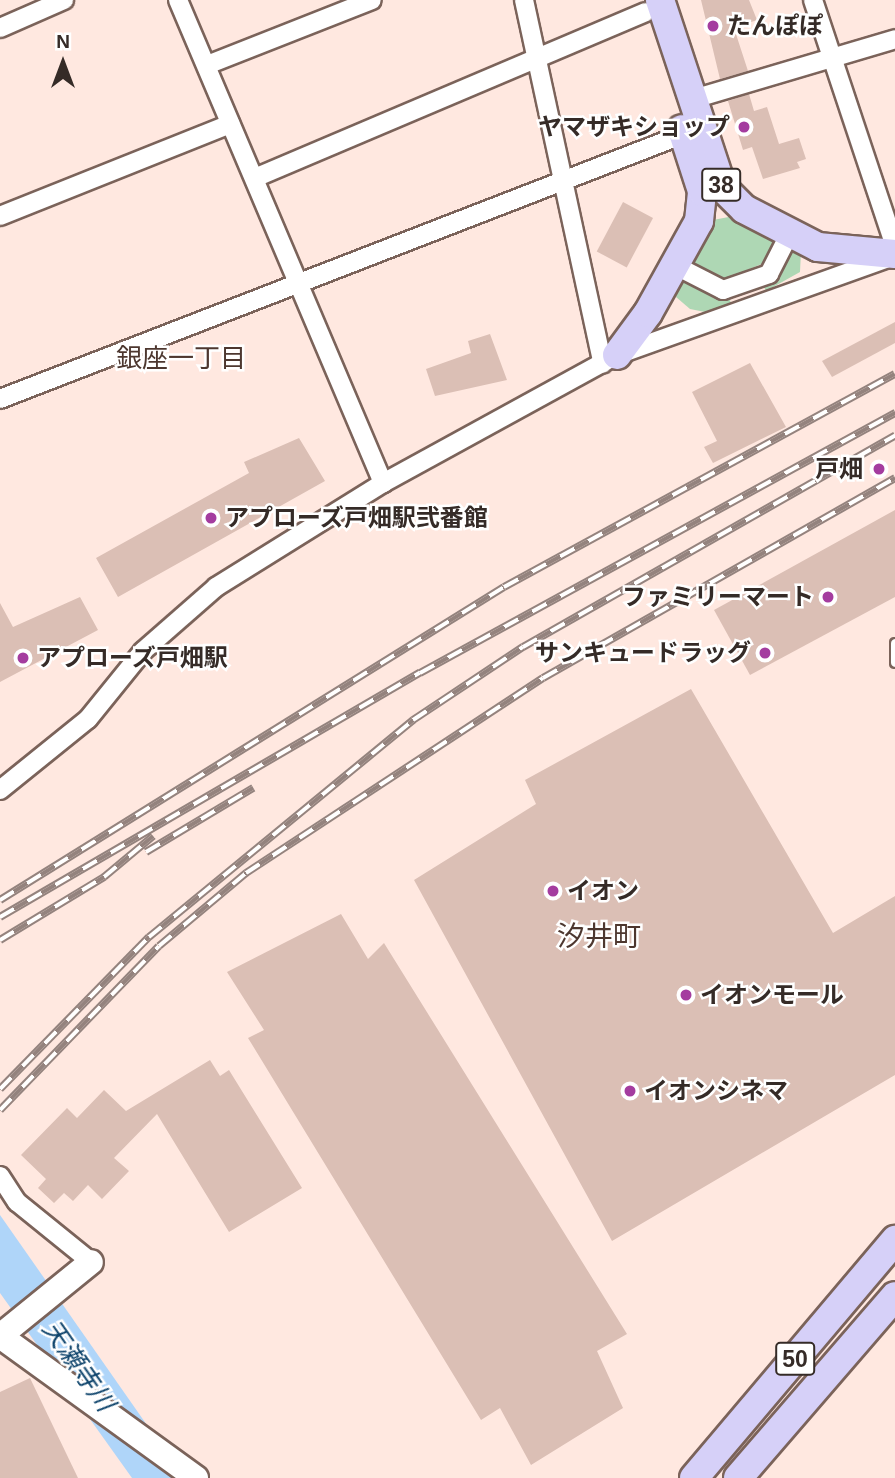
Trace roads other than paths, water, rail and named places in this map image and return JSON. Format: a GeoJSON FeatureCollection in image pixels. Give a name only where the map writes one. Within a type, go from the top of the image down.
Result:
{"type":"FeatureCollection","features":[{"type":"Feature","properties":{"kind":"main road","name":"38"},"geometry":{"type":"LineString","coordinates":[[648,4],[693,99],[722,187],[744,209],[818,247],[895,255]]}},
{"type":"Feature","properties":{"kind":"main road","name":"38"},"geometry":{"type":"LineString","coordinates":[[610,359],[648,313],[699,221],[702,191],[648,4]]}},
{"type":"Feature","properties":{"kind":"main road","name":"38"},"geometry":{"type":"LineString","coordinates":[[699,221],[718,208],[744,209]]}},
{"type":"Feature","properties":{"kind":"main road","name":"50"},"geometry":{"type":"LineString","coordinates":[[694,1478],[895,1240]]}},
{"type":"Feature","properties":{"kind":"main road","name":"50"},"geometry":{"type":"LineString","coordinates":[[738,1478],[895,1296]]}},
{"type":"Feature","properties":{"kind":"street"},"geometry":{"type":"LineString","coordinates":[[0,28],[64,0]]}},
{"type":"Feature","properties":{"kind":"street"},"geometry":{"type":"LineString","coordinates":[[178,0],[230,124],[257,177],[301,279],[383,483]]}},
{"type":"Feature","properties":{"kind":"street"},"geometry":{"type":"LineString","coordinates":[[207,65],[372,0]]}},
{"type":"Feature","properties":{"kind":"street"},"geometry":{"type":"LineString","coordinates":[[524,0],[564,182],[610,359]]}},
{"type":"Feature","properties":{"kind":"street"},"geometry":{"type":"LineString","coordinates":[[813,0],[835,56],[895,247]]}},
{"type":"Feature","properties":{"kind":"street"},"geometry":{"type":"LineString","coordinates":[[257,177],[536,59],[648,4]]}},
{"type":"Feature","properties":{"kind":"street"},"geometry":{"type":"LineString","coordinates":[[693,99],[895,39]]}},
{"type":"Feature","properties":{"kind":"street"},"geometry":{"type":"LineString","coordinates":[[0,216],[230,124]]}},
{"type":"Feature","properties":{"kind":"street"},"geometry":{"type":"LineString","coordinates":[[0,399],[301,279],[564,182],[684,134]]}},
{"type":"Feature","properties":{"kind":"street"},"geometry":{"type":"LineString","coordinates":[[684,270],[723,290],[745,291],[769,274],[787,239]]}},
{"type":"Feature","properties":{"kind":"street"},"geometry":{"type":"LineString","coordinates":[[0,790],[88,719],[143,651],[216,587],[383,483],[610,359],[895,255]]}},
{"type":"Feature","properties":{"kind":"street"},"geometry":{"type":"LineString","coordinates":[[0,1176],[17,1202],[91,1262],[4,1332],[196,1478]]}},
{"type":"Feature","properties":{"kind":"lane"},"geometry":{"type":"LineString","coordinates":[[895,643],[895,662]]}},
{"type":"Feature","properties":{"kind":"water","name":"天瀬寺川"},"geometry":{"type":"Polygon","coordinates":[[[0,1215],[184,1478],[132,1478],[0,1293],[0,1215]]]}},
{"type":"Feature","properties":{"kind":"railway"},"geometry":{"type":"LineString","coordinates":[[0,900],[504,587],[895,374]]}},
{"type":"Feature","properties":{"kind":"railway"},"geometry":{"type":"LineString","coordinates":[[0,917],[420,673],[895,413]]}},
{"type":"Feature","properties":{"kind":"railway"},"geometry":{"type":"LineString","coordinates":[[0,1089],[149,937],[413,720],[523,647],[895,436]]}},
{"type":"Feature","properties":{"kind":"railway"},"geometry":{"type":"LineString","coordinates":[[0,1110],[159,946],[246,873],[543,678],[895,478]]}},
{"type":"Feature","properties":{"kind":"railway"},"geometry":{"type":"LineString","coordinates":[[146,852],[253,788]]}},
{"type":"Feature","properties":{"kind":"railway"},"geometry":{"type":"LineString","coordinates":[[0,940],[104,877],[153,836]]}},
{"type":"Feature","properties":{"kind":"place","name":"たんぽぽ"},"geometry":{"type":"Point","coordinates":[713,26]}},
{"type":"Feature","properties":{"kind":"place","name":"ヤマザキショップ"},"geometry":{"type":"Point","coordinates":[744,127]}},
{"type":"Feature","properties":{"kind":"place","name":"戸畑"},"geometry":{"type":"Point","coordinates":[879,469]}},
{"type":"Feature","properties":{"kind":"place","name":"アプローズ戸畑駅弐番館"},"geometry":{"type":"Point","coordinates":[211,518]}},
{"type":"Feature","properties":{"kind":"place","name":"ファミリーマート"},"geometry":{"type":"Point","coordinates":[828,597]}},
{"type":"Feature","properties":{"kind":"place","name":"サンキュードラッグ"},"geometry":{"type":"Point","coordinates":[765,653]}},
{"type":"Feature","properties":{"kind":"place","name":"アプローズ戸畑駅"},"geometry":{"type":"Point","coordinates":[23,658]}},
{"type":"Feature","properties":{"kind":"place","name":"イオン"},"geometry":{"type":"Point","coordinates":[553,891]}},
{"type":"Feature","properties":{"kind":"place","name":"イオンモール"},"geometry":{"type":"Point","coordinates":[686,995]}},
{"type":"Feature","properties":{"kind":"place","name":"イオンシネマ"},"geometry":{"type":"Point","coordinates":[630,1091]}},
{"type":"Feature","properties":{"kind":"district","name":"銀座一丁目"},"geometry":{"type":"Point","coordinates":[181,359]}},
{"type":"Feature","properties":{"kind":"district","name":"汐井町"},"geometry":{"type":"Point","coordinates":[599,937]}}]}
